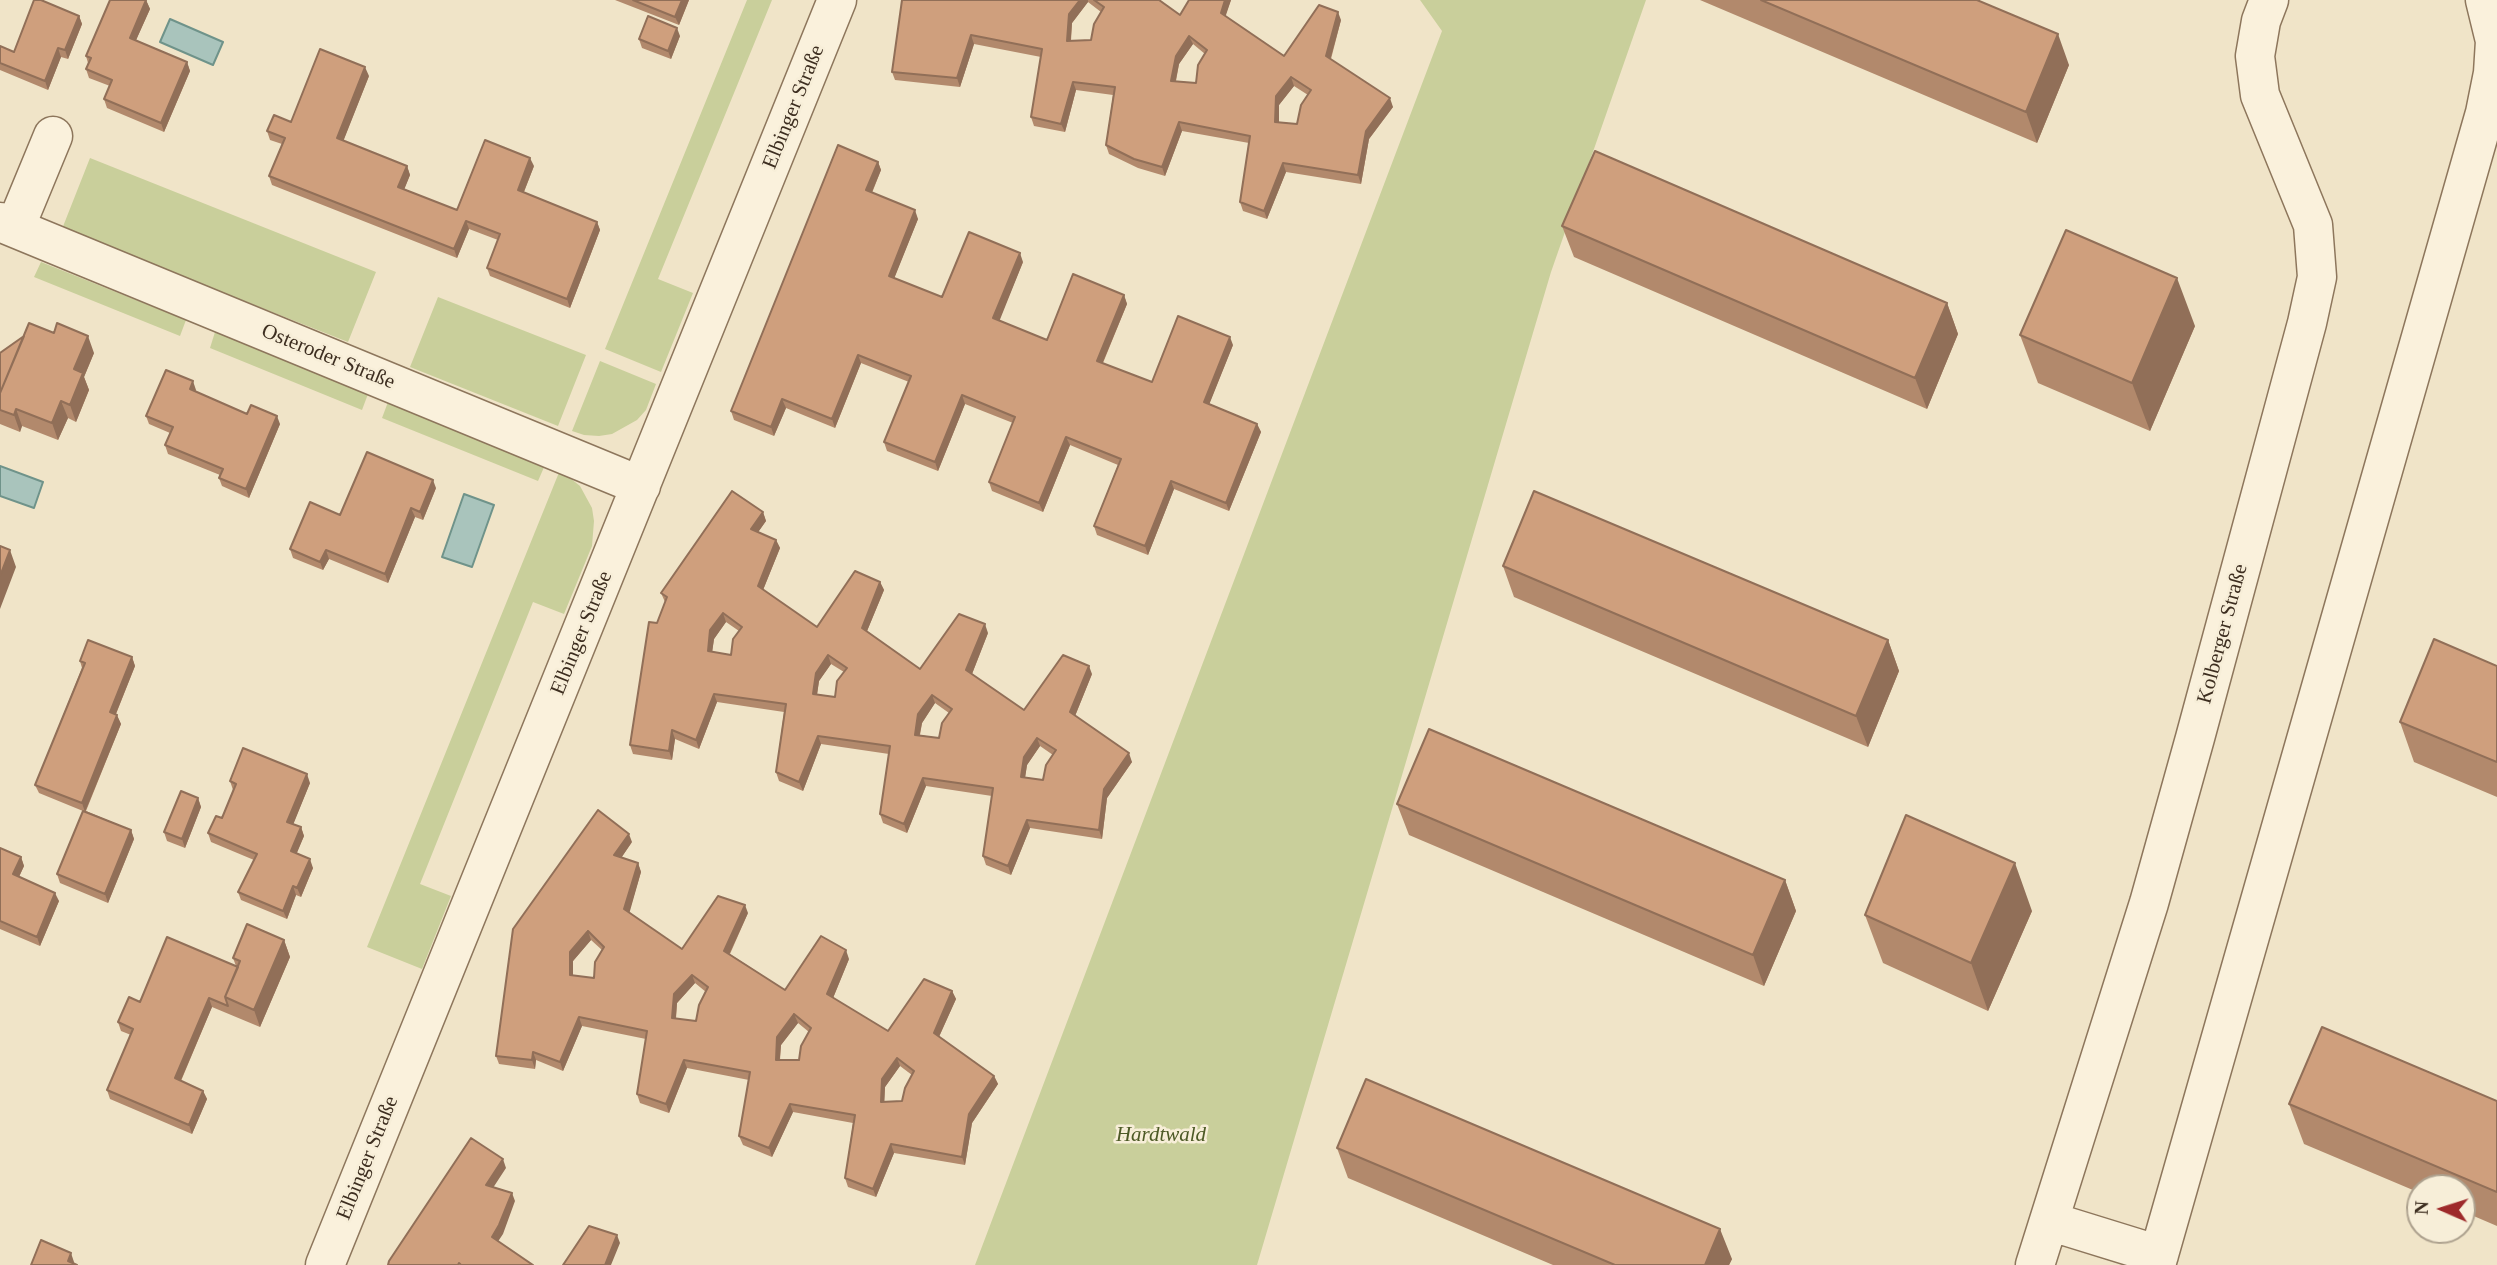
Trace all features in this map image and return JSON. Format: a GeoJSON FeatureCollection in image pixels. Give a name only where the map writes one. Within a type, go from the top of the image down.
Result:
{"type":"FeatureCollection","features":[{"type":"Feature","properties":{"kind":"street","name":"Elbinger Straße"},"geometry":{"type":"LineString","coordinates":[[325,1265],[837,0]]}},
{"type":"Feature","properties":{"kind":"street","name":"Kolberger Straße"},"geometry":{"type":"LineString","coordinates":[[2035,1265],[2152,891],[2304,334],[2317,277],[2313,225],[2260,95],[2255,55],[2261,21],[2269,0]]}},
{"type":"Feature","properties":{"kind":"street"},"geometry":{"type":"LineString","coordinates":[[2049,1221],[2157,1260],[2485,113],[2493,73],[2495,41],[2485,0]]}},
{"type":"Feature","properties":{"kind":"street","name":"Osteroder Straße"},"geometry":{"type":"LineString","coordinates":[[53,136],[7,225],[641,486]]}},
{"type":"Feature","properties":{"kind":"green space"},"geometry":{"type":"Polygon","coordinates":[[[747,0],[772,0],[658,279],[693,293],[661,372],[605,349],[747,0]]]}},
{"type":"Feature","properties":{"kind":"green space","name":"Hardtwald"},"geometry":{"type":"Polygon","coordinates":[[[1420,0],[1646,0],[1551,272],[1257,1265],[975,1265],[1442,31],[1420,0]]]}},
{"type":"Feature","properties":{"kind":"green space"},"geometry":{"type":"Polygon","coordinates":[[[90,158],[376,272],[348,342],[62,229],[90,158]]]}},
{"type":"Feature","properties":{"kind":"green space"},"geometry":{"type":"Polygon","coordinates":[[[41,262],[186,320],[180,336],[34,277],[41,262]]]}},
{"type":"Feature","properties":{"kind":"green space"},"geometry":{"type":"Polygon","coordinates":[[[438,297],[586,355],[558,426],[410,367],[438,297]]]}},
{"type":"Feature","properties":{"kind":"green space"},"geometry":{"type":"Polygon","coordinates":[[[215,332],[368,394],[362,410],[210,348],[215,332]]]}},
{"type":"Feature","properties":{"kind":"green space"},"geometry":{"type":"Polygon","coordinates":[[[600,361],[656,384],[646,410],[637,420],[612,434],[584,435],[572,431],[600,361]]]}},
{"type":"Feature","properties":{"kind":"green space"},"geometry":{"type":"Polygon","coordinates":[[[388,402],[545,465],[538,481],[382,418],[388,402]]]}},
{"type":"Feature","properties":{"kind":"green space"},"geometry":{"type":"Polygon","coordinates":[[[560,470],[580,486],[592,508],[592,546],[564,614],[533,602],[420,884],[451,896],[422,969],[367,947],[560,470]]]}},
{"type":"Feature","properties":{"kind":"water"},"geometry":{"type":"Polygon","coordinates":[[[170,19],[223,42],[213,65],[160,42],[170,19]]]}},
{"type":"Feature","properties":{"kind":"water"},"geometry":{"type":"Polygon","coordinates":[[[0,466],[43,482],[34,508],[0,496],[0,466]]]}},
{"type":"Feature","properties":{"kind":"water"},"geometry":{"type":"Polygon","coordinates":[[[464,494],[494,505],[472,567],[442,557],[464,494]]]}},
{"type":"Feature","properties":{"kind":"building"},"geometry":{"type":"Polygon","coordinates":[[[34,0],[41,0],[79,16],[65,50],[58,48],[45,81],[0,63],[0,46],[14,52],[34,0]]]}},
{"type":"Feature","properties":{"kind":"building"},"geometry":{"type":"Polygon","coordinates":[[[110,0],[146,0],[130,38],[187,62],[161,123],[104,99],[112,80],[86,69],[91,58],[86,56],[110,0]]]}},
{"type":"Feature","properties":{"kind":"building"},"geometry":{"type":"Polygon","coordinates":[[[633,0],[682,0],[675,17],[633,0]]]}},
{"type":"Feature","properties":{"kind":"building"},"geometry":{"type":"Polygon","coordinates":[[[902,0],[1080,0],[1069,14],[1067,41],[1091,40],[1094,24],[1104,7],[1094,0],[1159,0],[1180,15],[1189,0],[1225,0],[1221,13],[1284,56],[1319,5],[1338,12],[1326,56],[1390,98],[1366,131],[1358,175],[1283,163],[1264,211],[1240,202],[1250,136],[1179,122],[1162,167],[1134,159],[1106,145],[1115,87],[1073,82],[1061,124],[1031,117],[1042,49],[971,35],[957,78],[892,72],[902,0]],[[1189,36],[1176,56],[1171,81],[1196,83],[1198,65],[1207,50],[1189,36]],[[1291,77],[1276,96],[1275,122],[1297,124],[1301,105],[1311,90],[1291,77]]]}},
{"type":"Feature","properties":{"kind":"building"},"geometry":{"type":"Polygon","coordinates":[[[1761,0],[1977,0],[2058,34],[2026,112],[1761,0]]]}},
{"type":"Feature","properties":{"kind":"building"},"geometry":{"type":"Polygon","coordinates":[[[648,16],[677,28],[668,51],[639,39],[648,16]]]}},
{"type":"Feature","properties":{"kind":"building"},"geometry":{"type":"Polygon","coordinates":[[[320,49],[365,67],[337,138],[407,166],[398,187],[457,210],[485,140],[530,158],[518,190],[597,222],[567,299],[487,268],[500,234],[466,221],[454,249],[269,176],[285,138],[267,131],[274,115],[291,122],[320,49]]]}},
{"type":"Feature","properties":{"kind":"building"},"geometry":{"type":"Polygon","coordinates":[[[838,145],[878,162],[866,190],[915,210],[889,276],[942,297],[969,232],[1020,253],[993,318],[1047,340],[1073,274],[1124,295],[1097,361],[1152,382],[1178,316],[1230,337],[1204,402],[1257,424],[1226,503],[1171,481],[1145,546],[1094,526],[1121,459],[1066,437],[1039,503],[989,482],[1015,417],[962,395],[935,462],[884,442],[911,376],[858,355],[832,419],[782,399],[771,427],[731,411],[838,145]]]}},
{"type":"Feature","properties":{"kind":"building"},"geometry":{"type":"Polygon","coordinates":[[[1595,151],[1947,303],[1915,378],[1562,226],[1595,151]]]}},
{"type":"Feature","properties":{"kind":"building"},"geometry":{"type":"Polygon","coordinates":[[[2066,230],[2177,278],[2132,383],[2020,335],[2066,230]]]}},
{"type":"Feature","properties":{"kind":"building"},"geometry":{"type":"Polygon","coordinates":[[[29,323],[54,333],[57,323],[88,336],[74,369],[83,373],[70,405],[61,401],[52,423],[16,409],[14,415],[0,410],[0,393],[29,323]]]}},
{"type":"Feature","properties":{"kind":"building"},"geometry":{"type":"Polygon","coordinates":[[[24,336],[0,393],[0,353],[24,336]]]}},
{"type":"Feature","properties":{"kind":"building"},"geometry":{"type":"Polygon","coordinates":[[[166,370],[193,381],[190,389],[247,414],[251,405],[277,416],[246,489],[219,478],[223,469],[165,445],[173,427],[146,416],[166,370]]]}},
{"type":"Feature","properties":{"kind":"building"},"geometry":{"type":"Polygon","coordinates":[[[367,452],[433,480],[420,512],[411,508],[385,574],[326,550],[320,562],[290,549],[310,502],[340,515],[367,452]]]}},
{"type":"Feature","properties":{"kind":"building"},"geometry":{"type":"Polygon","coordinates":[[[732,491],[763,512],[751,529],[776,540],[758,586],[817,627],[855,571],[880,582],[862,628],[920,669],[959,614],[985,624],[966,670],[1024,710],[1063,655],[1089,666],[1070,712],[1129,753],[1104,789],[1099,830],[1027,820],[1008,866],[983,856],[993,788],[923,778],[904,824],[880,814],[890,746],[818,736],[799,782],[776,772],[786,704],[714,694],[696,740],[672,730],[669,751],[630,745],[649,622],[657,623],[667,597],[661,593],[732,491]],[[723,613],[710,630],[708,651],[731,655],[733,639],[742,627],[723,613]],[[828,655],[816,673],[813,694],[835,697],[837,681],[847,668],[828,655]],[[932,695],[918,714],[915,735],[939,738],[942,723],[952,709],[932,695]],[[1037,738],[1024,757],[1021,777],[1043,780],[1046,765],[1056,750],[1037,738]]]}},
{"type":"Feature","properties":{"kind":"building"},"geometry":{"type":"Polygon","coordinates":[[[1534,491],[1888,640],[1856,716],[1503,566],[1534,491]]]}},
{"type":"Feature","properties":{"kind":"building"},"geometry":{"type":"Polygon","coordinates":[[[0,546],[10,550],[0,576],[0,546]]]}},
{"type":"Feature","properties":{"kind":"building"},"geometry":{"type":"Polygon","coordinates":[[[2434,639],[2497,666],[2497,762],[2400,722],[2434,639]]]}},
{"type":"Feature","properties":{"kind":"building"},"geometry":{"type":"Polygon","coordinates":[[[88,640],[132,657],[110,712],[117,715],[82,803],[35,785],[85,663],[80,661],[88,640]]]}},
{"type":"Feature","properties":{"kind":"building"},"geometry":{"type":"Polygon","coordinates":[[[1429,729],[1785,880],[1753,955],[1397,804],[1429,729]]]}},
{"type":"Feature","properties":{"kind":"building"},"geometry":{"type":"Polygon","coordinates":[[[243,748],[307,774],[287,822],[301,827],[291,851],[310,859],[297,888],[293,886],[283,911],[238,892],[257,854],[208,833],[216,816],[222,818],[236,784],[230,781],[243,748]]]}},
{"type":"Feature","properties":{"kind":"building"},"geometry":{"type":"Polygon","coordinates":[[[181,791],[198,798],[182,839],[164,832],[181,791]]]}},
{"type":"Feature","properties":{"kind":"building"},"geometry":{"type":"Polygon","coordinates":[[[598,810],[629,834],[614,855],[638,863],[624,909],[682,949],[718,896],[745,905],[724,951],[785,990],[821,936],[846,950],[827,994],[888,1031],[924,979],[952,991],[934,1033],[994,1076],[969,1114],[962,1157],[891,1144],[873,1189],[845,1178],[855,1115],[790,1104],[769,1148],[739,1136],[750,1072],[684,1060],[666,1104],[637,1094],[647,1031],[579,1017],[560,1062],[533,1052],[532,1060],[496,1056],[513,929],[598,810]],[[588,931],[570,952],[570,975],[594,978],[595,962],[604,947],[588,931]],[[692,975],[674,994],[672,1018],[696,1021],[699,1005],[708,987],[692,975]],[[794,1014],[777,1037],[776,1060],[799,1060],[801,1046],[811,1028],[794,1014]],[[897,1058],[882,1079],[881,1102],[902,1101],[914,1071],[897,1058]]]}},
{"type":"Feature","properties":{"kind":"building"},"geometry":{"type":"Polygon","coordinates":[[[83,811],[131,830],[105,894],[57,874],[83,811]]]}},
{"type":"Feature","properties":{"kind":"building"},"geometry":{"type":"Polygon","coordinates":[[[1906,815],[2015,863],[1971,963],[1865,915],[1906,815]]]}},
{"type":"Feature","properties":{"kind":"building"},"geometry":{"type":"Polygon","coordinates":[[[0,848],[21,857],[13,874],[55,893],[37,937],[0,921],[0,848]]]}},
{"type":"Feature","properties":{"kind":"building"},"geometry":{"type":"Polygon","coordinates":[[[247,924],[284,940],[254,1010],[225,997],[240,961],[233,958],[247,924]]]}},
{"type":"Feature","properties":{"kind":"building"},"geometry":{"type":"Polygon","coordinates":[[[167,937],[238,967],[225,997],[228,1006],[209,998],[175,1078],[203,1091],[189,1125],[107,1090],[133,1029],[118,1022],[129,997],[140,1002],[167,937]]]}},
{"type":"Feature","properties":{"kind":"building"},"geometry":{"type":"Polygon","coordinates":[[[2322,1027],[2497,1101],[2497,1192],[2476,1183],[2476,1174],[2454,1174],[2289,1104],[2322,1027]]]}},
{"type":"Feature","properties":{"kind":"building"},"geometry":{"type":"Polygon","coordinates":[[[1366,1079],[1720,1229],[1705,1265],[1615,1265],[1337,1148],[1366,1079]]]}},
{"type":"Feature","properties":{"kind":"building"},"geometry":{"type":"Polygon","coordinates":[[[471,1138],[503,1159],[486,1185],[512,1193],[492,1237],[533,1265],[388,1265],[389,1261],[471,1138]]]}},
{"type":"Feature","properties":{"kind":"building"},"geometry":{"type":"Polygon","coordinates":[[[589,1226],[617,1235],[605,1265],[563,1265],[589,1226]]]}},
{"type":"Feature","properties":{"kind":"building"},"geometry":{"type":"Polygon","coordinates":[[[41,1240],[71,1253],[68,1261],[77,1265],[31,1265],[41,1240]]]}}]}
